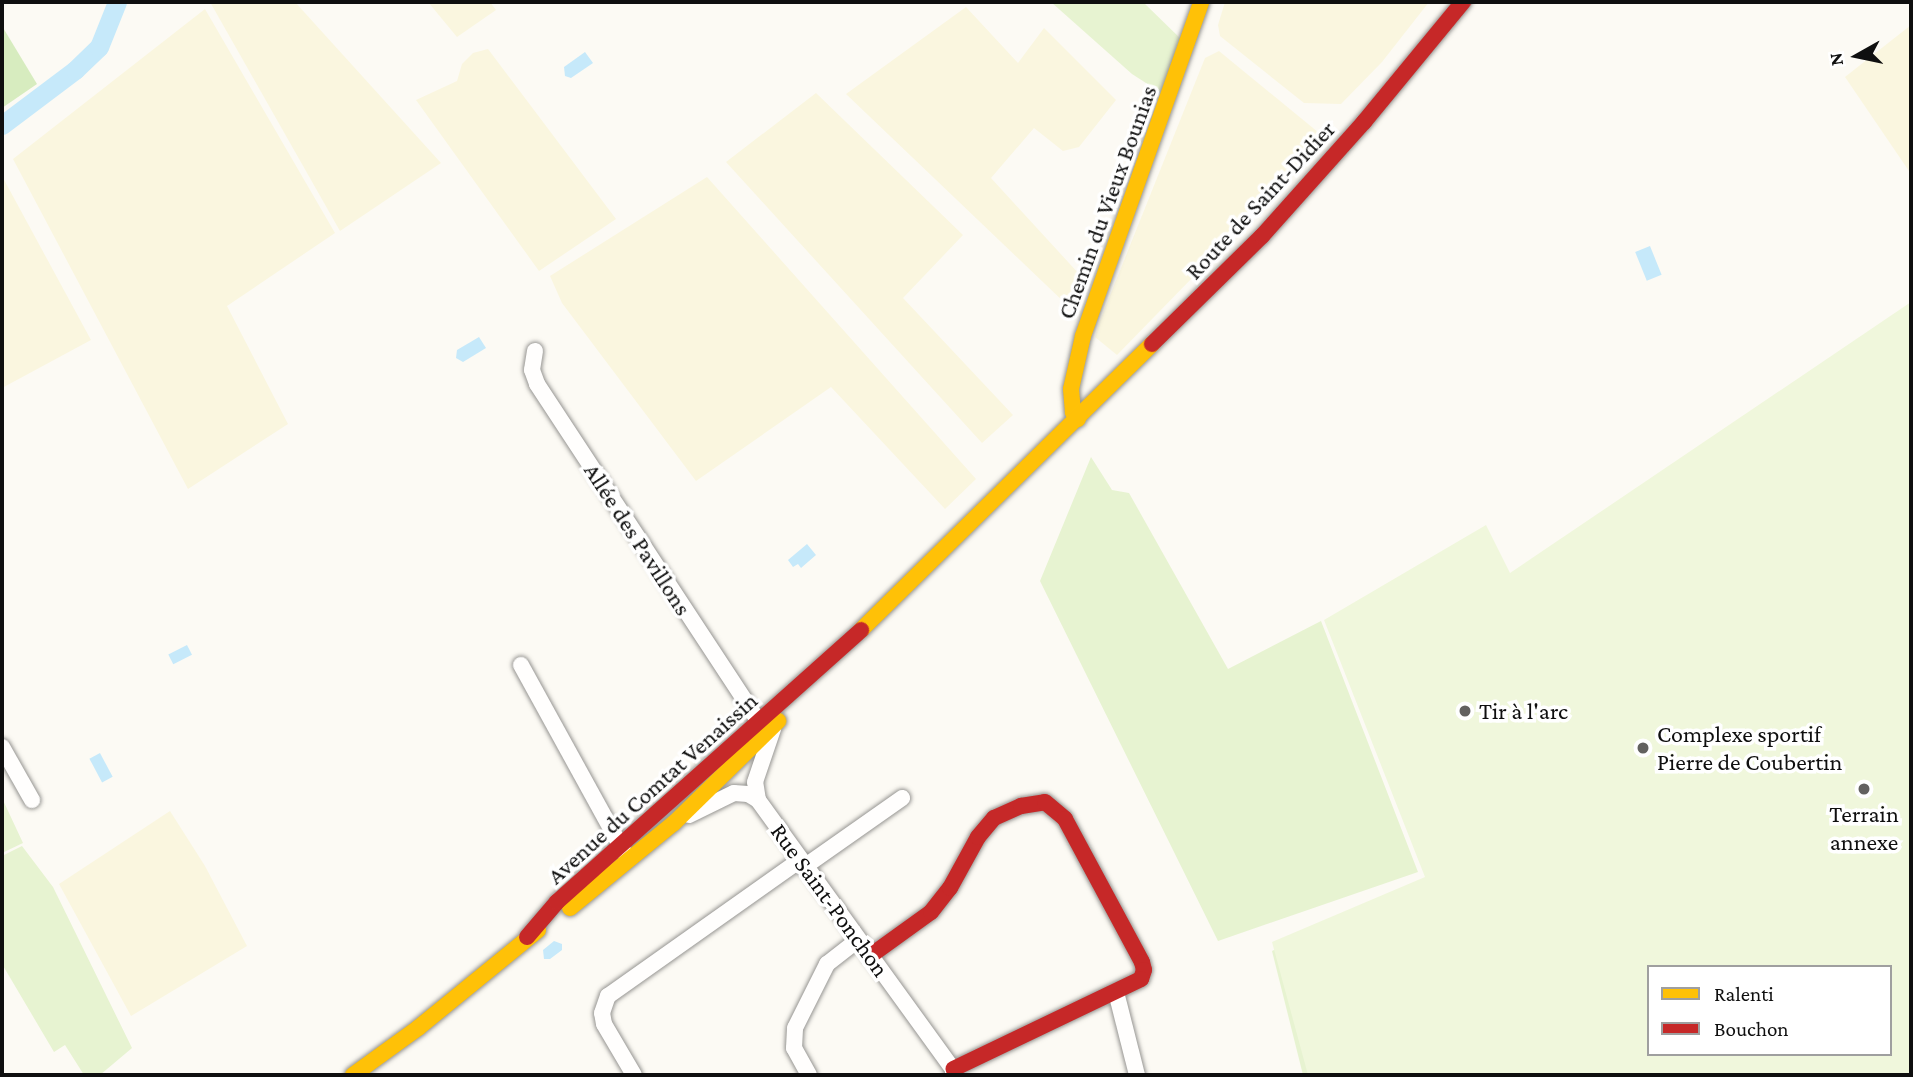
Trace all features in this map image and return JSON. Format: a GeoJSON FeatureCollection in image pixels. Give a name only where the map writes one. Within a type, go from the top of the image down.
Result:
{"type":"FeatureCollection","features":[{"type":"Feature","properties":{"kind":"main road","name":"Chemin du Vieux Bounias"},"geometry":{"type":"LineString","coordinates":[[1078,419],[1073,412],[1071,389],[1083,336],[1201,2]]}},
{"type":"Feature","properties":{"kind":"main road","name":"Route de Saint-Didier"},"geometry":{"type":"LineString","coordinates":[[1078,419],[1295,200],[1463,2]]}},
{"type":"Feature","properties":{"kind":"main road","name":"Avenue du Comtat Venaissin"},"geometry":{"type":"LineString","coordinates":[[353,1075],[418,1028],[527,937],[565,912],[674,823],[734,767],[767,723],[811,678],[1078,419]]}},
{"type":"Feature","properties":{"kind":"main road","name":"Avenue du Comtat Venaissin"},"geometry":{"type":"LineString","coordinates":[[527,937],[557,902],[688,782],[745,734],[767,723]]}},
{"type":"Feature","properties":{"kind":"main road"},"geometry":{"type":"LineString","coordinates":[[870,956],[931,912],[950,888],[978,837],[994,818],[1021,806],[1045,802],[1065,819],[1142,962],[1144,970],[1141,979],[953,1072]]}},
{"type":"Feature","properties":{"kind":"street","name":"Allée des Pavillons"},"geometry":{"type":"LineString","coordinates":[[535,351],[532,370],[537,384],[767,723]]}},
{"type":"Feature","properties":{"kind":"street"},"geometry":{"type":"LineString","coordinates":[[521,664],[629,860]]}},
{"type":"Feature","properties":{"kind":"street"},"geometry":{"type":"LineString","coordinates":[[674,823],[727,795],[753,792],[767,723]]}},
{"type":"Feature","properties":{"kind":"street"},"geometry":{"type":"LineString","coordinates":[[688,782],[708,772],[734,767],[735,755],[745,734]]}},
{"type":"Feature","properties":{"kind":"street"},"geometry":{"type":"LineString","coordinates":[[2,747],[32,800]]}},
{"type":"Feature","properties":{"kind":"street","name":"Rue Saint-Ponchon"},"geometry":{"type":"LineString","coordinates":[[734,767],[746,773],[753,792],[802,863],[953,1072]]}},
{"type":"Feature","properties":{"kind":"street"},"geometry":{"type":"LineString","coordinates":[[634,1075],[604,1024],[602,1013],[608,996],[902,798]]}},
{"type":"Feature","properties":{"kind":"street"},"geometry":{"type":"LineString","coordinates":[[809,1075],[794,1048],[795,1028],[828,964],[858,940]]}},
{"type":"Feature","properties":{"kind":"street"},"geometry":{"type":"LineString","coordinates":[[1116,992],[1137,1075]]}},
{"type":"Feature","properties":{"kind":"shaded area"},"geometry":{"type":"Polygon","coordinates":[[[210,2],[295,2],[441,163],[340,231],[210,2]]]}},
{"type":"Feature","properties":{"kind":"shaded area"},"geometry":{"type":"Polygon","coordinates":[[[428,2],[490,2],[496,10],[457,37],[428,2]]]}},
{"type":"Feature","properties":{"kind":"shaded area"},"geometry":{"type":"Polygon","coordinates":[[[1225,2],[1429,2],[1382,62],[1341,104],[1304,103],[1220,36],[1218,25],[1225,2]]]}},
{"type":"Feature","properties":{"kind":"shaded area"},"geometry":{"type":"Polygon","coordinates":[[[966,7],[1018,63],[1044,28],[1116,100],[1079,147],[1063,151],[1034,128],[991,178],[1080,275],[1067,305],[846,94],[966,7]]]}},
{"type":"Feature","properties":{"kind":"shaded area"},"geometry":{"type":"Polygon","coordinates":[[[205,9],[335,233],[227,306],[288,424],[188,489],[13,159],[205,9]]]}},
{"type":"Feature","properties":{"kind":"shaded area"},"geometry":{"type":"Polygon","coordinates":[[[1911,25],[1911,174],[1845,77],[1911,25]]]}},
{"type":"Feature","properties":{"kind":"shaded area"},"geometry":{"type":"Polygon","coordinates":[[[488,49],[616,219],[539,271],[416,100],[457,81],[462,64],[473,53],[488,49]]]}},
{"type":"Feature","properties":{"kind":"shaded area"},"geometry":{"type":"Polygon","coordinates":[[[1219,51],[1324,137],[1233,236],[1117,355],[1095,337],[1099,323],[1205,58],[1219,51]]]}},
{"type":"Feature","properties":{"kind":"shaded area"},"geometry":{"type":"Polygon","coordinates":[[[816,93],[963,235],[903,298],[1013,415],[982,443],[726,162],[816,93]]]}},
{"type":"Feature","properties":{"kind":"shaded area"},"geometry":{"type":"Polygon","coordinates":[[[2,176],[91,340],[2,388],[2,176]]]}},
{"type":"Feature","properties":{"kind":"shaded area"},"geometry":{"type":"Polygon","coordinates":[[[707,177],[976,479],[945,509],[831,387],[696,481],[562,303],[550,276],[707,177]]]}},
{"type":"Feature","properties":{"kind":"shaded area"},"geometry":{"type":"Polygon","coordinates":[[[170,811],[205,866],[247,946],[131,1016],[59,884],[170,811]]]}},
{"type":"Feature","properties":{"kind":"green space"},"geometry":{"type":"Polygon","coordinates":[[[1051,2],[1143,2],[1183,41],[1163,94],[1132,74],[1051,2]]]}},
{"type":"Feature","properties":{"kind":"green space"},"geometry":{"type":"Polygon","coordinates":[[[2,26],[37,84],[2,108],[2,26]]]}},
{"type":"Feature","properties":{"kind":"green space","name":"Complexe sportif Pierre de Coubertin"},"geometry":{"type":"Polygon","coordinates":[[[1911,302],[1911,1075],[1308,1075],[1272,942],[1425,877],[1324,620],[1486,525],[1510,573],[1911,302]]]}},
{"type":"Feature","properties":{"kind":"green space"},"geometry":{"type":"Polygon","coordinates":[[[1091,457],[1112,490],[1129,493],[1228,669],[1321,621],[1418,872],[1218,941],[1040,581],[1091,457]]]}},
{"type":"Feature","properties":{"kind":"green space"},"geometry":{"type":"Polygon","coordinates":[[[2,798],[23,843],[2,853],[2,798]]]}},
{"type":"Feature","properties":{"kind":"green space"},"geometry":{"type":"Polygon","coordinates":[[[22,846],[53,887],[132,1048],[100,1075],[84,1075],[65,1045],[54,1052],[2,964],[2,856],[22,846]]]}},
{"type":"Feature","properties":{"kind":"green space"},"geometry":{"type":"Polygon","coordinates":[[[1280,947],[1336,1075],[1303,1075],[1272,951],[1280,947]]]}},
{"type":"Feature","properties":{"kind":"water"},"geometry":{"type":"Polygon","coordinates":[[[585,52],[593,63],[571,78],[565,76],[564,67],[585,52]]]}},
{"type":"Feature","properties":{"kind":"water"},"geometry":{"type":"Polygon","coordinates":[[[1650,246],[1662,275],[1647,281],[1635,252],[1650,246]]]}},
{"type":"Feature","properties":{"kind":"water"},"geometry":{"type":"Polygon","coordinates":[[[479,337],[486,348],[463,362],[456,358],[457,350],[479,337]]]}},
{"type":"Feature","properties":{"kind":"water"},"geometry":{"type":"Polygon","coordinates":[[[807,544],[816,555],[801,568],[798,564],[793,567],[788,560],[807,544]]]}},
{"type":"Feature","properties":{"kind":"water"},"geometry":{"type":"Polygon","coordinates":[[[187,645],[192,655],[173,664],[168,655],[187,645]]]}},
{"type":"Feature","properties":{"kind":"water"},"geometry":{"type":"Polygon","coordinates":[[[100,753],[113,777],[102,782],[89,759],[100,753]]]}},
{"type":"Feature","properties":{"kind":"water"},"geometry":{"type":"Polygon","coordinates":[[[554,941],[562,944],[562,950],[550,959],[544,959],[543,950],[554,941]]]}},
{"type":"Feature","properties":{"kind":"waterway"},"geometry":{"type":"LineString","coordinates":[[2,125],[75,70],[99,47],[117,2]]}},
{"type":"Feature","properties":{"kind":"traffic: slow"},"geometry":{"type":"LineString","coordinates":[[1078,419],[1073,412],[1071,389],[1083,336],[1201,2]]}},
{"type":"Feature","properties":{"kind":"traffic: slow"},"geometry":{"type":"LineString","coordinates":[[861,630],[1152,344]]}},
{"type":"Feature","properties":{"kind":"traffic: slow"},"geometry":{"type":"LineString","coordinates":[[570,908],[674,823],[778,721]]}},
{"type":"Feature","properties":{"kind":"traffic: slow"},"geometry":{"type":"LineString","coordinates":[[353,1075],[418,1028],[538,930]]}},
{"type":"Feature","properties":{"kind":"traffic: jam"},"geometry":{"type":"LineString","coordinates":[[1152,344],[1262,236],[1364,122],[1463,2]]}},
{"type":"Feature","properties":{"kind":"traffic: jam"},"geometry":{"type":"LineString","coordinates":[[527,937],[557,902],[861,630]]}},
{"type":"Feature","properties":{"kind":"traffic: jam"},"geometry":{"type":"LineString","coordinates":[[870,956],[931,912],[950,888],[978,837],[994,818],[1021,806],[1045,802],[1065,819],[1142,962],[1144,970],[1141,979],[953,1069]]}},
{"type":"Feature","properties":{"kind":"place","name":"Tir à l'arc"},"geometry":{"type":"Point","coordinates":[1465,711]}},
{"type":"Feature","properties":{"kind":"place","name":"Complexe sportif Pierre de Coubertin"},"geometry":{"type":"Point","coordinates":[1643,748]}},
{"type":"Feature","properties":{"kind":"place","name":"Terrain annexe"},"geometry":{"type":"Point","coordinates":[1864,789]}}]}
